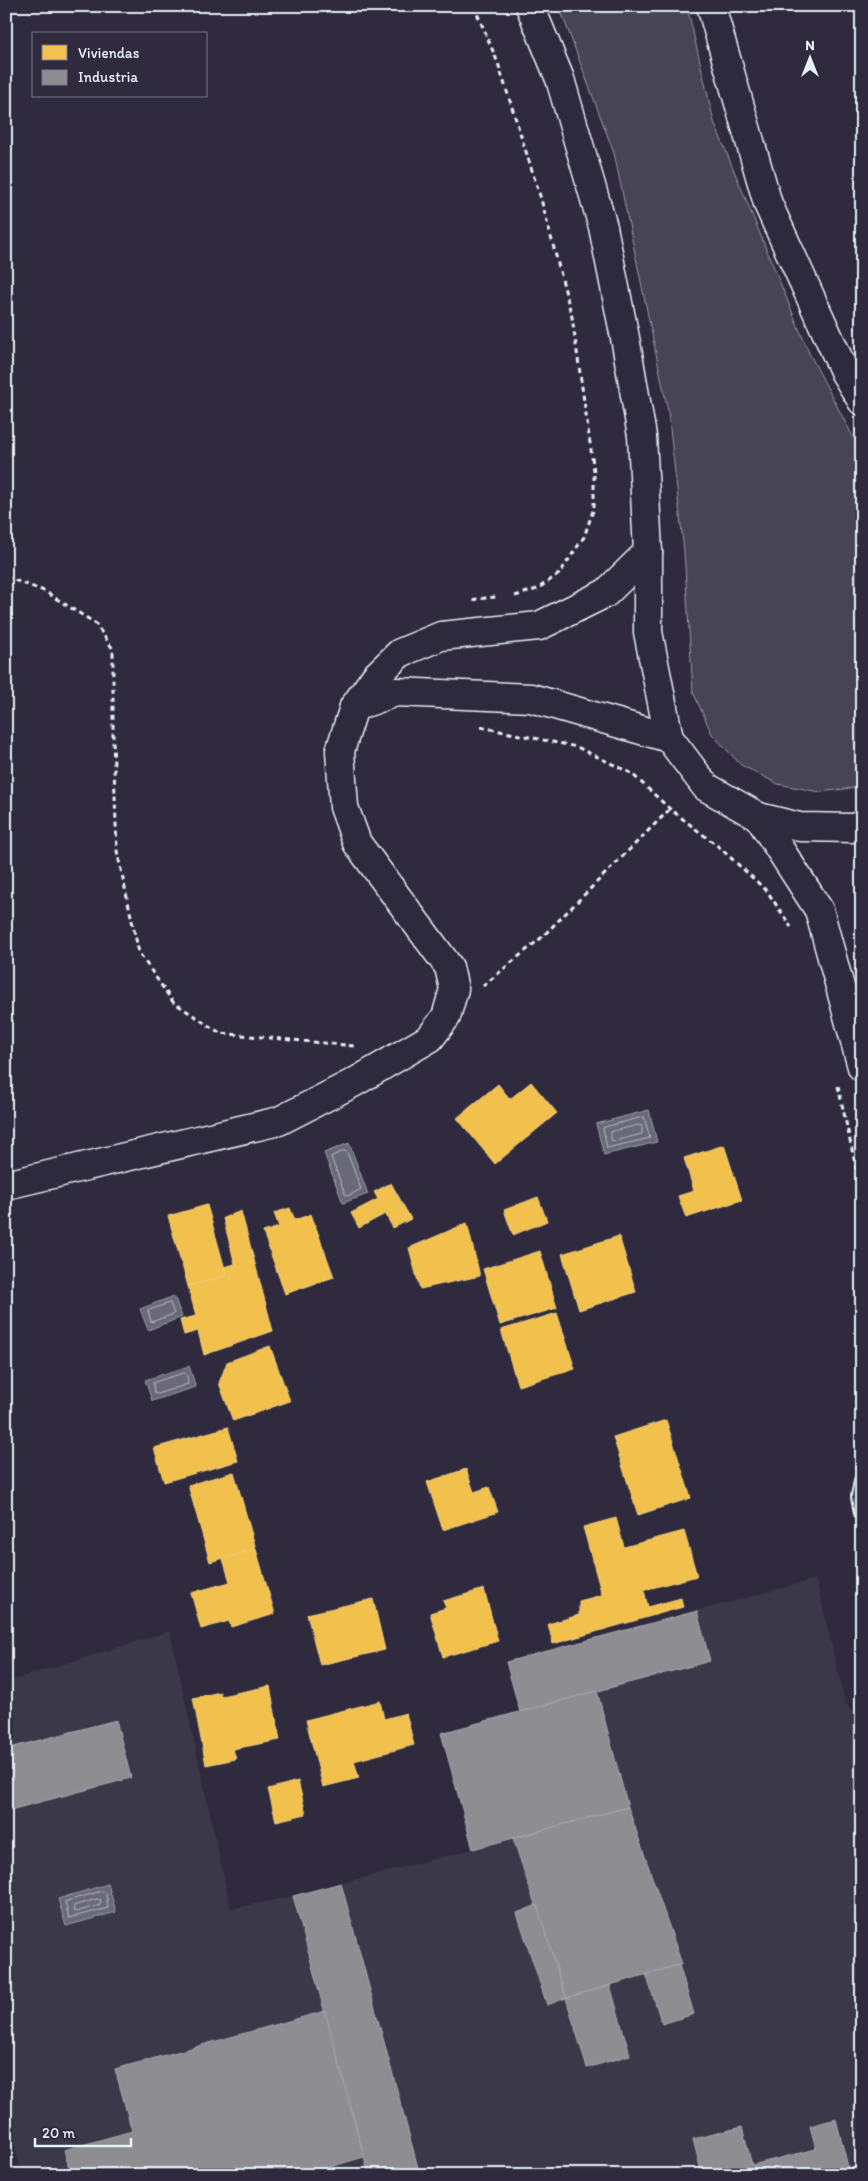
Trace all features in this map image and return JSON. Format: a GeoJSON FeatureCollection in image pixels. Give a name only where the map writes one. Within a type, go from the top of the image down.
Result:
{"type":"FeatureCollection","features":[{"type":"Feature","properties":{"kind":"street"},"geometry":{"type":"LineString","coordinates":[[530,6],[560,78],[603,227],[626,343],[642,436],[648,552],[648,632],[669,738],[706,787],[759,817],[800,827],[853,828],[862,825]]}},
{"type":"Feature","properties":{"kind":"street"},"geometry":{"type":"LineString","coordinates":[[710,6],[768,204],[845,373],[862,401]]}},
{"type":"Feature","properties":{"kind":"street"},"geometry":{"type":"LineString","coordinates":[[6,1185],[279,1121],[355,1082],[430,1038],[446,1017],[454,989],[449,967],[357,843],[344,807],[340,751],[354,707],[376,676],[400,653],[441,636],[539,626],[606,593],[648,552]]}},
{"type":"Feature","properties":{"kind":"street"},"geometry":{"type":"LineString","coordinates":[[354,707],[396,692],[531,698],[669,738]]}},
{"type":"Feature","properties":{"kind":"street"},"geometry":{"type":"LineString","coordinates":[[759,817],[818,910],[862,1067]]}},
{"type":"Feature","properties":{"kind":"lane"},"geometry":{"type":"LineString","coordinates":[[862,1480],[859,1497],[862,1513]]}},
{"type":"Feature","properties":{"kind":"path"},"geometry":{"type":"LineString","coordinates":[[6,577],[44,591],[95,622],[113,649],[113,740],[118,851],[140,953],[173,1002],[220,1033],[360,1047]]}},
{"type":"Feature","properties":{"kind":"path"},"geometry":{"type":"LineString","coordinates":[[446,1017],[541,938],[670,809]]}},
{"type":"Feature","properties":{"kind":"shaded area"},"geometry":{"type":"Polygon","coordinates":[[[559,6],[687,6],[714,122],[809,353],[862,454],[861,787],[820,792],[778,784],[741,765],[712,734],[693,692],[684,551],[668,411],[614,153],[559,6]]]}},
{"type":"Feature","properties":{"kind":"shaded area"},"geometry":{"type":"Polygon","coordinates":[[[816,1579],[845,1701],[862,1728],[862,2175],[22,2175],[6,2110],[6,1682],[170,1631],[231,1909],[293,1896],[472,1849],[441,1733],[519,1712],[506,1662],[816,1579]]]}},
{"type":"Feature","properties":{"kind":"water"},"geometry":{"type":"Polygon","coordinates":[[[649,1110],[657,1142],[604,1155],[596,1124],[649,1110]]]}},
{"type":"Feature","properties":{"kind":"water"},"geometry":{"type":"Polygon","coordinates":[[[349,1143],[368,1194],[343,1203],[324,1153],[349,1143]]]}},
{"type":"Feature","properties":{"kind":"water"},"geometry":{"type":"Polygon","coordinates":[[[174,1296],[182,1317],[148,1330],[140,1309],[174,1296]]]}},
{"type":"Feature","properties":{"kind":"water"},"geometry":{"type":"Polygon","coordinates":[[[189,1366],[196,1387],[152,1401],[145,1380],[189,1366]]]}},
{"type":"Feature","properties":{"kind":"water"},"geometry":{"type":"Polygon","coordinates":[[[108,1884],[116,1912],[66,1926],[58,1899],[108,1884]]]}},
{"type":"Feature","properties":{"kind":"building: Viviendas"},"geometry":{"type":"Polygon","coordinates":[[[531,1082],[557,1113],[495,1164],[457,1118],[498,1084],[510,1099],[531,1082]]]}},
{"type":"Feature","properties":{"kind":"building: Viviendas"},"geometry":{"type":"Polygon","coordinates":[[[724,1145],[742,1200],[686,1218],[678,1196],[694,1191],[684,1158],[724,1145]]]}},
{"type":"Feature","properties":{"kind":"building: Viviendas"},"geometry":{"type":"Polygon","coordinates":[[[391,1183],[411,1219],[393,1228],[385,1214],[359,1228],[351,1213],[378,1199],[374,1192],[391,1183]]]}},
{"type":"Feature","properties":{"kind":"building: Viviendas"},"geometry":{"type":"Polygon","coordinates":[[[538,1197],[547,1221],[513,1235],[504,1210],[538,1197]]]}},
{"type":"Feature","properties":{"kind":"building: Viviendas"},"geometry":{"type":"Polygon","coordinates":[[[207,1205],[227,1276],[188,1286],[168,1216],[207,1205]]]}},
{"type":"Feature","properties":{"kind":"building: Viviendas"},"geometry":{"type":"Polygon","coordinates":[[[290,1208],[295,1220],[311,1214],[334,1277],[285,1294],[263,1232],[279,1227],[274,1213],[290,1208]]]}},
{"type":"Feature","properties":{"kind":"building: Viviendas"},"geometry":{"type":"Polygon","coordinates":[[[241,1211],[273,1331],[204,1355],[198,1331],[184,1335],[180,1320],[196,1316],[188,1286],[227,1276],[224,1267],[235,1264],[223,1218],[241,1211]]]}},
{"type":"Feature","properties":{"kind":"building: Viviendas"},"geometry":{"type":"Polygon","coordinates":[[[467,1223],[480,1276],[420,1289],[409,1248],[467,1223]]]}},
{"type":"Feature","properties":{"kind":"building: Viviendas"},"geometry":{"type":"Polygon","coordinates":[[[619,1236],[636,1292],[579,1310],[562,1254],[619,1236]]]}},
{"type":"Feature","properties":{"kind":"building: Viviendas"},"geometry":{"type":"Polygon","coordinates":[[[540,1251],[557,1308],[500,1325],[483,1269],[540,1251]]]}},
{"type":"Feature","properties":{"kind":"building: Viviendas"},"geometry":{"type":"Polygon","coordinates":[[[557,1313],[575,1369],[518,1386],[501,1330],[557,1313]]]}},
{"type":"Feature","properties":{"kind":"building: Viviendas"},"geometry":{"type":"Polygon","coordinates":[[[270,1346],[290,1401],[233,1421],[219,1383],[227,1362],[270,1346]]]}},
{"type":"Feature","properties":{"kind":"building: Viviendas"},"geometry":{"type":"Polygon","coordinates":[[[666,1420],[691,1498],[638,1515],[613,1437],[666,1420]]]}},
{"type":"Feature","properties":{"kind":"building: Viviendas"},"geometry":{"type":"Polygon","coordinates":[[[228,1427],[238,1461],[164,1482],[154,1448],[228,1427]]]}},
{"type":"Feature","properties":{"kind":"building: Viviendas"},"geometry":{"type":"Polygon","coordinates":[[[466,1469],[474,1492],[489,1487],[498,1512],[443,1530],[427,1482],[466,1469]]]}},
{"type":"Feature","properties":{"kind":"building: Viviendas"},"geometry":{"type":"Polygon","coordinates":[[[234,1472],[256,1549],[210,1562],[188,1485],[234,1472]]]}},
{"type":"Feature","properties":{"kind":"building: Viviendas"},"geometry":{"type":"Polygon","coordinates":[[[616,1518],[624,1547],[684,1531],[697,1576],[644,1590],[648,1607],[681,1598],[683,1607],[553,1644],[548,1624],[579,1615],[579,1601],[602,1595],[583,1527],[616,1518]]]}},
{"type":"Feature","properties":{"kind":"building: Viviendas"},"geometry":{"type":"Polygon","coordinates":[[[256,1549],[275,1614],[231,1627],[229,1621],[201,1629],[191,1593],[230,1582],[223,1559],[256,1549]]]}},
{"type":"Feature","properties":{"kind":"building: Viviendas"},"geometry":{"type":"Polygon","coordinates":[[[484,1589],[498,1641],[443,1657],[430,1613],[446,1608],[443,1601],[484,1589]]]}},
{"type":"Feature","properties":{"kind":"building: Viviendas"},"geometry":{"type":"Polygon","coordinates":[[[373,1599],[385,1650],[320,1665],[307,1614],[373,1599]]]}},
{"type":"Feature","properties":{"kind":"building: Viviendas"},"geometry":{"type":"Polygon","coordinates":[[[270,1686],[280,1740],[233,1749],[236,1759],[206,1765],[193,1698],[220,1692],[221,1696],[270,1686]]]}},
{"type":"Feature","properties":{"kind":"building: Viviendas"},"geometry":{"type":"Polygon","coordinates":[[[380,1701],[384,1719],[406,1713],[414,1745],[354,1761],[359,1778],[323,1787],[306,1720],[380,1701]]]}},
{"type":"Feature","properties":{"kind":"building: Viviendas"},"geometry":{"type":"Polygon","coordinates":[[[298,1781],[306,1814],[276,1821],[268,1789],[298,1781]]]}},
{"type":"Feature","properties":{"kind":"building: Industria"},"geometry":{"type":"Polygon","coordinates":[[[697,1611],[710,1661],[520,1712],[506,1662],[697,1611]]]}},
{"type":"Feature","properties":{"kind":"building: Industria"},"geometry":{"type":"Polygon","coordinates":[[[597,1691],[628,1807],[473,1849],[441,1733],[597,1691]]]}},
{"type":"Feature","properties":{"kind":"building: Industria"},"geometry":{"type":"Polygon","coordinates":[[[116,1720],[131,1778],[6,1811],[6,1749],[116,1720]]]}},
{"type":"Feature","properties":{"kind":"building: Industria"},"geometry":{"type":"Polygon","coordinates":[[[628,1807],[682,1964],[566,1998],[513,1838],[628,1807]]]}},
{"type":"Feature","properties":{"kind":"building: Industria"},"geometry":{"type":"Polygon","coordinates":[[[341,1883],[420,2175],[369,2175],[293,1896],[341,1883]]]}},
{"type":"Feature","properties":{"kind":"building: Industria"},"geometry":{"type":"Polygon","coordinates":[[[537,1905],[566,1998],[547,2005],[517,1913],[537,1905]]]}},
{"type":"Feature","properties":{"kind":"building: Industria"},"geometry":{"type":"Polygon","coordinates":[[[679,1965],[694,2014],[662,2024],[646,1974],[679,1965]]]}},
{"type":"Feature","properties":{"kind":"building: Industria"},"geometry":{"type":"Polygon","coordinates":[[[610,1985],[630,2055],[587,2068],[566,1998],[610,1985]]]}},
{"type":"Feature","properties":{"kind":"building: Industria"},"geometry":{"type":"Polygon","coordinates":[[[325,2011],[364,2157],[302,2175],[71,2175],[64,2150],[132,2131],[115,2069],[325,2011]]]}},
{"type":"Feature","properties":{"kind":"building: Industria"},"geometry":{"type":"Polygon","coordinates":[[[836,2119],[850,2175],[702,2175],[693,2139],[742,2127],[752,2165],[816,2149],[810,2126],[836,2119]]]}}]}
